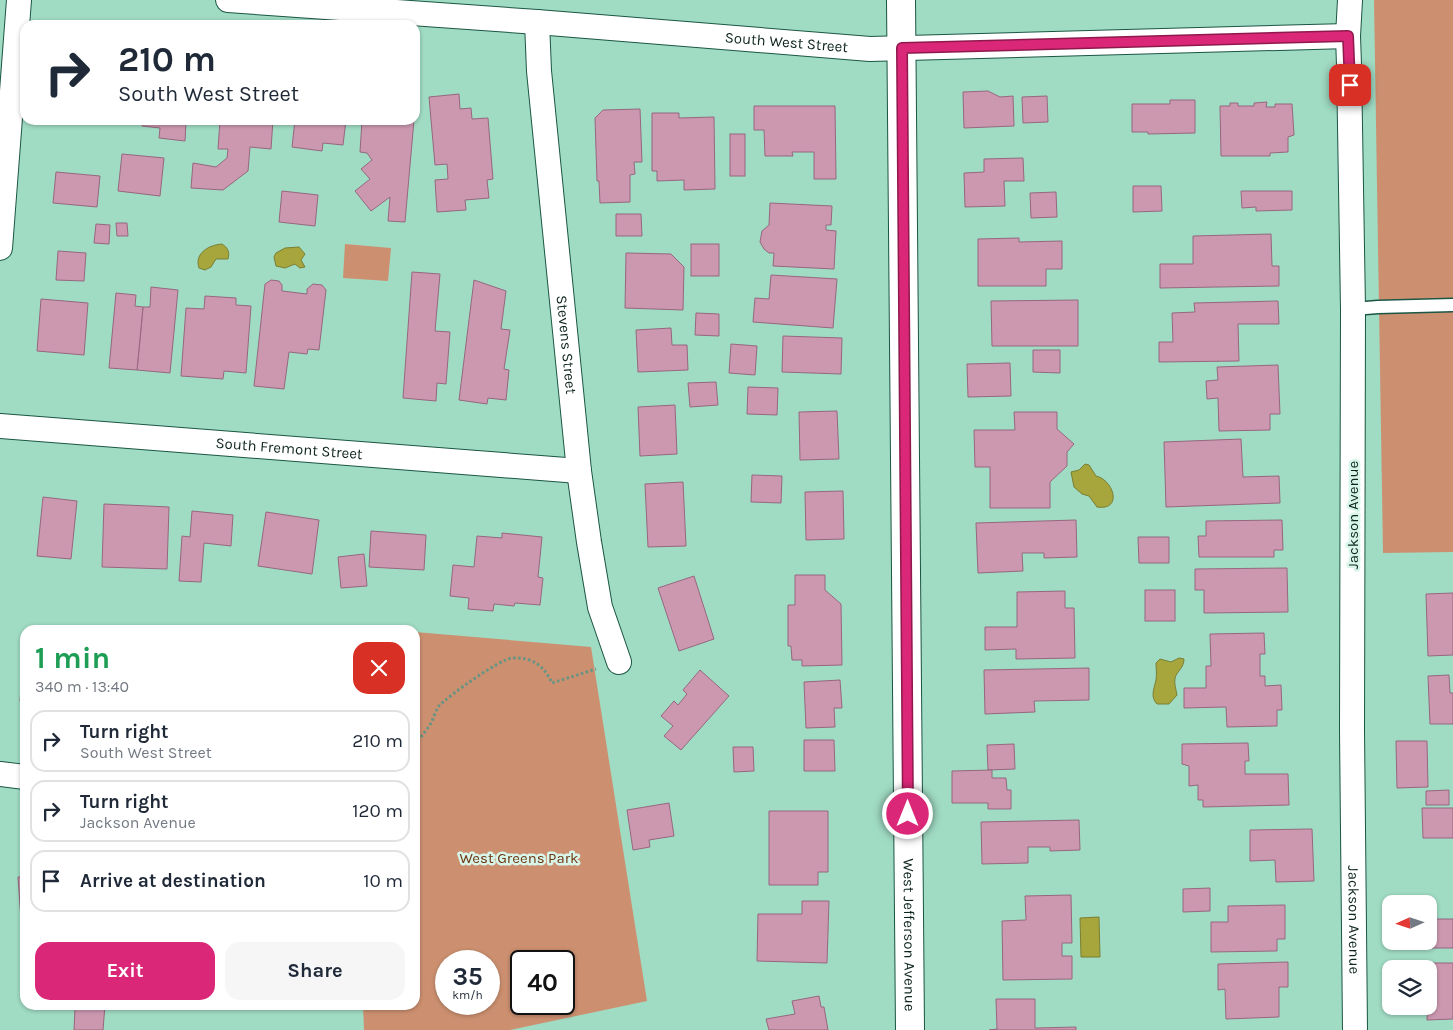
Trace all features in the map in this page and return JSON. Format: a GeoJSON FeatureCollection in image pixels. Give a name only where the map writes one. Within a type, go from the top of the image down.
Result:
{"type":"FeatureCollection","features":[{"type":"Feature","properties":{"kind":"street"},"geometry":{"type":"LineString","coordinates":[[0,248],[18,0]]}},
{"type":"Feature","properties":{"kind":"street","name":"South West Street"},"geometry":{"type":"LineString","coordinates":[[228,0],[443,7],[537,22],[870,49],[1348,36]]}},
{"type":"Feature","properties":{"kind":"street","name":"West Jefferson Avenue"},"geometry":{"type":"LineString","coordinates":[[901,0],[910,1030]]}},
{"type":"Feature","properties":{"kind":"street","name":"Jackson Avenue"},"geometry":{"type":"LineString","coordinates":[[1350,0],[1348,36],[1353,309],[1352,730],[1355,1030]]}},
{"type":"Feature","properties":{"kind":"street","name":"Stevens Street"},"geometry":{"type":"LineString","coordinates":[[537,22],[538,66],[579,471],[588,542],[600,607],[619,662]]}},
{"type":"Feature","properties":{"kind":"street","name":"South Fremont Street"},"geometry":{"type":"LineString","coordinates":[[0,426],[579,471]]}},
{"type":"Feature","properties":{"kind":"street"},"geometry":{"type":"LineString","coordinates":[[0,774],[20,776]]}},
{"type":"Feature","properties":{"kind":"lane"},"geometry":{"type":"LineString","coordinates":[[1353,309],[1453,305]]}},
{"type":"Feature","properties":{"kind":"path"},"geometry":{"type":"LineString","coordinates":[[420,738],[430,725],[438,707],[450,696],[487,671],[511,658],[532,660],[546,670],[552,683],[596,669]]}},
{"type":"Feature","properties":{"kind":"green space"},"geometry":{"type":"Polygon","coordinates":[[[1374,0],[1453,0],[1453,552],[1383,553],[1374,0]]]}},
{"type":"Feature","properties":{"kind":"green space"},"geometry":{"type":"Polygon","coordinates":[[[345,244],[391,248],[388,281],[343,278],[345,244]]]}},
{"type":"Feature","properties":{"kind":"green space","name":"West Greens Park"},"geometry":{"type":"Polygon","coordinates":[[[420,632],[591,647],[647,1001],[510,1030],[364,1030],[363,1010],[420,1010],[420,632]]]}},
{"type":"Feature","properties":{"kind":"shaded area"},"geometry":{"type":"Polygon","coordinates":[[[222,244],[228,250],[228,259],[216,259],[211,267],[205,270],[199,268],[198,263],[201,254],[212,246],[222,244]]]}},
{"type":"Feature","properties":{"kind":"shaded area"},"geometry":{"type":"Polygon","coordinates":[[[299,247],[305,254],[301,260],[305,267],[300,268],[295,264],[285,268],[276,266],[274,257],[276,253],[285,248],[299,247]]]}},
{"type":"Feature","properties":{"kind":"shaded area"},"geometry":{"type":"Polygon","coordinates":[[[1085,464],[1089,465],[1096,476],[1107,483],[1111,489],[1113,500],[1105,507],[1097,507],[1089,496],[1082,494],[1074,487],[1071,472],[1079,470],[1085,464]]]}},
{"type":"Feature","properties":{"kind":"shaded area"},"geometry":{"type":"Polygon","coordinates":[[[1179,658],[1184,659],[1183,665],[1175,678],[1177,695],[1169,704],[1157,704],[1153,696],[1156,663],[1160,659],[1171,662],[1179,658]]]}},
{"type":"Feature","properties":{"kind":"shaded area"},"geometry":{"type":"Polygon","coordinates":[[[1099,917],[1100,957],[1081,957],[1080,918],[1099,917]]]}},
{"type":"Feature","properties":{"kind":"building"},"geometry":{"type":"Polygon","coordinates":[[[988,91],[1000,97],[1013,96],[1014,126],[964,128],[963,92],[988,91]]]}},
{"type":"Feature","properties":{"kind":"building"},"geometry":{"type":"Polygon","coordinates":[[[459,94],[460,109],[471,108],[472,119],[488,118],[493,179],[487,180],[489,198],[465,200],[466,210],[437,212],[435,180],[448,179],[447,164],[435,165],[429,97],[459,94]]]}},
{"type":"Feature","properties":{"kind":"building"},"geometry":{"type":"Polygon","coordinates":[[[1047,96],[1048,122],[1023,123],[1022,97],[1047,96]]]}},
{"type":"Feature","properties":{"kind":"building"},"geometry":{"type":"Polygon","coordinates":[[[1170,100],[1195,100],[1195,133],[1148,134],[1148,132],[1132,132],[1132,104],[1170,104],[1170,100]]]}},
{"type":"Feature","properties":{"kind":"building"},"geometry":{"type":"Polygon","coordinates":[[[1267,102],[1266,107],[1275,107],[1275,104],[1292,104],[1294,135],[1288,137],[1288,152],[1270,153],[1270,156],[1221,156],[1220,106],[1230,106],[1230,103],[1238,103],[1238,106],[1254,106],[1254,103],[1267,102]]]}},
{"type":"Feature","properties":{"kind":"building"},"geometry":{"type":"Polygon","coordinates":[[[754,106],[835,106],[836,179],[814,179],[814,152],[792,152],[793,156],[765,156],[764,130],[754,130],[754,106]]]}},
{"type":"Feature","properties":{"kind":"building"},"geometry":{"type":"Polygon","coordinates":[[[640,109],[642,162],[634,162],[635,174],[630,175],[630,202],[600,203],[599,181],[597,181],[595,118],[603,110],[640,109]]]}},
{"type":"Feature","properties":{"kind":"building"},"geometry":{"type":"Polygon","coordinates":[[[652,113],[679,113],[679,118],[714,117],[715,189],[684,190],[684,180],[657,181],[657,171],[652,171],[652,113]]]}},
{"type":"Feature","properties":{"kind":"building"},"geometry":{"type":"Polygon","coordinates":[[[186,125],[185,141],[159,138],[160,128],[142,126],[186,125]]]}},
{"type":"Feature","properties":{"kind":"building"},"geometry":{"type":"Polygon","coordinates":[[[220,125],[273,125],[271,149],[250,147],[248,171],[223,190],[191,188],[193,163],[216,167],[227,158],[228,149],[218,149],[220,125]]]}},
{"type":"Feature","properties":{"kind":"building"},"geometry":{"type":"Polygon","coordinates":[[[294,125],[345,125],[343,145],[323,143],[322,151],[292,147],[294,125]]]}},
{"type":"Feature","properties":{"kind":"building"},"geometry":{"type":"Polygon","coordinates":[[[362,125],[414,125],[405,222],[388,221],[390,197],[371,211],[355,191],[370,179],[361,169],[372,160],[367,153],[360,152],[362,125]]]}},
{"type":"Feature","properties":{"kind":"building"},"geometry":{"type":"Polygon","coordinates":[[[730,134],[745,134],[745,176],[730,176],[730,134]]]}},
{"type":"Feature","properties":{"kind":"building"},"geometry":{"type":"Polygon","coordinates":[[[122,154],[164,158],[160,196],[118,191],[122,154]]]}},
{"type":"Feature","properties":{"kind":"building"},"geometry":{"type":"Polygon","coordinates":[[[1023,158],[1024,181],[1004,181],[1005,206],[965,207],[964,173],[984,172],[984,159],[1023,158]]]}},
{"type":"Feature","properties":{"kind":"building"},"geometry":{"type":"Polygon","coordinates":[[[56,172],[100,176],[97,207],[53,203],[56,172]]]}},
{"type":"Feature","properties":{"kind":"building"},"geometry":{"type":"Polygon","coordinates":[[[1133,186],[1161,186],[1162,211],[1133,212],[1133,186]]]}},
{"type":"Feature","properties":{"kind":"building"},"geometry":{"type":"Polygon","coordinates":[[[282,191],[318,195],[315,226],[279,222],[282,191]]]}},
{"type":"Feature","properties":{"kind":"building"},"geometry":{"type":"Polygon","coordinates":[[[1241,191],[1292,191],[1292,210],[1256,211],[1256,207],[1242,208],[1241,191]]]}},
{"type":"Feature","properties":{"kind":"building"},"geometry":{"type":"Polygon","coordinates":[[[1056,192],[1057,217],[1031,218],[1030,193],[1056,192]]]}},
{"type":"Feature","properties":{"kind":"building"},"geometry":{"type":"Polygon","coordinates":[[[770,203],[832,206],[831,225],[826,225],[826,230],[836,231],[834,269],[773,266],[774,253],[769,253],[760,242],[762,231],[769,225],[770,203]]]}},
{"type":"Feature","properties":{"kind":"building"},"geometry":{"type":"Polygon","coordinates":[[[616,214],[641,214],[642,236],[616,236],[616,214]]]}},
{"type":"Feature","properties":{"kind":"building"},"geometry":{"type":"Polygon","coordinates":[[[116,223],[127,223],[128,236],[117,236],[116,223]]]}},
{"type":"Feature","properties":{"kind":"building"},"geometry":{"type":"Polygon","coordinates":[[[96,224],[110,225],[109,244],[94,243],[96,224]]]}},
{"type":"Feature","properties":{"kind":"building"},"geometry":{"type":"Polygon","coordinates":[[[1271,234],[1272,266],[1279,266],[1279,286],[1160,288],[1160,264],[1193,264],[1193,236],[1271,234]]]}},
{"type":"Feature","properties":{"kind":"building"},"geometry":{"type":"Polygon","coordinates":[[[1019,238],[1019,242],[1062,241],[1062,269],[1046,269],[1046,286],[978,286],[978,239],[1019,238]]]}},
{"type":"Feature","properties":{"kind":"building"},"geometry":{"type":"Polygon","coordinates":[[[691,244],[719,244],[719,276],[691,276],[691,244]]]}},
{"type":"Feature","properties":{"kind":"building"},"geometry":{"type":"Polygon","coordinates":[[[58,251],[86,253],[84,281],[56,280],[58,251]]]}},
{"type":"Feature","properties":{"kind":"building"},"geometry":{"type":"Polygon","coordinates":[[[626,253],[671,254],[684,267],[683,310],[625,308],[626,253]]]}},
{"type":"Feature","properties":{"kind":"building"},"geometry":{"type":"Polygon","coordinates":[[[412,272],[440,274],[435,331],[450,332],[446,384],[437,383],[436,401],[403,398],[412,272]]]}},
{"type":"Feature","properties":{"kind":"building"},"geometry":{"type":"Polygon","coordinates":[[[771,275],[837,279],[833,328],[753,322],[755,298],[769,299],[771,275]]]}},
{"type":"Feature","properties":{"kind":"building"},"geometry":{"type":"Polygon","coordinates":[[[271,280],[279,281],[282,285],[282,291],[307,294],[307,289],[313,284],[322,285],[326,290],[319,350],[308,349],[307,354],[289,352],[284,389],[254,386],[265,284],[271,280]]]}},
{"type":"Feature","properties":{"kind":"building"},"geometry":{"type":"Polygon","coordinates":[[[474,280],[506,291],[501,329],[510,330],[504,369],[509,370],[506,400],[488,398],[487,404],[459,400],[474,280]]]}},
{"type":"Feature","properties":{"kind":"building"},"geometry":{"type":"Polygon","coordinates":[[[151,287],[178,290],[170,373],[137,370],[143,307],[150,307],[151,287]]]}},
{"type":"Feature","properties":{"kind":"building"},"geometry":{"type":"Polygon","coordinates":[[[116,293],[136,295],[135,306],[143,307],[137,370],[109,368],[116,293]]]}},
{"type":"Feature","properties":{"kind":"building"},"geometry":{"type":"Polygon","coordinates":[[[205,296],[236,298],[236,305],[251,306],[246,373],[224,371],[223,379],[181,376],[186,308],[204,309],[205,296]]]}},
{"type":"Feature","properties":{"kind":"building"},"geometry":{"type":"Polygon","coordinates":[[[41,299],[88,303],[84,355],[37,351],[41,299]]]}},
{"type":"Feature","properties":{"kind":"building"},"geometry":{"type":"Polygon","coordinates":[[[1078,300],[1078,346],[992,346],[991,301],[1078,300]]]}},
{"type":"Feature","properties":{"kind":"building"},"geometry":{"type":"Polygon","coordinates":[[[1278,301],[1279,324],[1238,324],[1239,361],[1159,362],[1159,342],[1173,342],[1172,313],[1195,312],[1194,303],[1278,301]]]}},
{"type":"Feature","properties":{"kind":"building"},"geometry":{"type":"Polygon","coordinates":[[[696,313],[719,314],[719,336],[695,335],[696,313]]]}},
{"type":"Feature","properties":{"kind":"building"},"geometry":{"type":"Polygon","coordinates":[[[671,328],[672,345],[687,345],[688,370],[638,372],[636,330],[671,328]]]}},
{"type":"Feature","properties":{"kind":"building"},"geometry":{"type":"Polygon","coordinates":[[[783,336],[842,338],[841,374],[782,372],[783,336]]]}},
{"type":"Feature","properties":{"kind":"building"},"geometry":{"type":"Polygon","coordinates":[[[731,344],[757,346],[755,375],[729,373],[731,344]]]}},
{"type":"Feature","properties":{"kind":"building"},"geometry":{"type":"Polygon","coordinates":[[[1033,350],[1060,350],[1060,373],[1033,372],[1033,350]]]}},
{"type":"Feature","properties":{"kind":"building"},"geometry":{"type":"Polygon","coordinates":[[[1010,363],[1011,396],[968,397],[967,364],[1010,363]]]}},
{"type":"Feature","properties":{"kind":"building"},"geometry":{"type":"Polygon","coordinates":[[[1278,365],[1280,414],[1270,414],[1270,430],[1219,431],[1218,398],[1207,399],[1206,381],[1218,380],[1217,367],[1278,365]]]}},
{"type":"Feature","properties":{"kind":"building"},"geometry":{"type":"Polygon","coordinates":[[[716,382],[718,405],[690,407],[688,383],[716,382]]]}},
{"type":"Feature","properties":{"kind":"building"},"geometry":{"type":"Polygon","coordinates":[[[748,387],[778,388],[777,415],[747,414],[748,387]]]}},
{"type":"Feature","properties":{"kind":"building"},"geometry":{"type":"Polygon","coordinates":[[[675,405],[677,454],[640,456],[638,407],[675,405]]]}},
{"type":"Feature","properties":{"kind":"building"},"geometry":{"type":"Polygon","coordinates":[[[837,411],[839,459],[800,460],[799,412],[837,411]]]}},
{"type":"Feature","properties":{"kind":"building"},"geometry":{"type":"Polygon","coordinates":[[[1014,412],[1057,412],[1057,429],[1074,444],[1067,452],[1067,466],[1050,482],[1050,508],[990,508],[990,467],[975,467],[974,430],[1015,430],[1014,412]]]}},
{"type":"Feature","properties":{"kind":"building"},"geometry":{"type":"Polygon","coordinates":[[[1241,439],[1243,477],[1279,476],[1280,503],[1166,507],[1164,442],[1241,439]]]}},
{"type":"Feature","properties":{"kind":"building"},"geometry":{"type":"Polygon","coordinates":[[[752,475],[782,476],[781,503],[751,502],[752,475]]]}},
{"type":"Feature","properties":{"kind":"building"},"geometry":{"type":"Polygon","coordinates":[[[683,482],[686,546],[648,547],[645,484],[683,482]]]}},
{"type":"Feature","properties":{"kind":"building"},"geometry":{"type":"Polygon","coordinates":[[[843,491],[844,539],[806,540],[805,492],[843,491]]]}},
{"type":"Feature","properties":{"kind":"building"},"geometry":{"type":"Polygon","coordinates":[[[43,497],[77,501],[71,559],[37,556],[43,497]]]}},
{"type":"Feature","properties":{"kind":"building"},"geometry":{"type":"Polygon","coordinates":[[[104,504],[169,507],[167,569],[102,567],[104,504]]]}},
{"type":"Feature","properties":{"kind":"building"},"geometry":{"type":"Polygon","coordinates":[[[192,511],[233,515],[231,546],[204,543],[201,582],[179,581],[182,536],[190,537],[192,511]]]}},
{"type":"Feature","properties":{"kind":"building"},"geometry":{"type":"Polygon","coordinates":[[[266,512],[319,520],[312,574],[258,566],[266,512]]]}},
{"type":"Feature","properties":{"kind":"building"},"geometry":{"type":"Polygon","coordinates":[[[1076,520],[1077,557],[1044,558],[1044,553],[1022,553],[1023,571],[978,573],[976,523],[1076,520]]]}},
{"type":"Feature","properties":{"kind":"building"},"geometry":{"type":"Polygon","coordinates":[[[1282,520],[1283,550],[1274,550],[1274,557],[1199,557],[1198,536],[1206,536],[1206,521],[1282,520]]]}},
{"type":"Feature","properties":{"kind":"building"},"geometry":{"type":"Polygon","coordinates":[[[371,531],[426,535],[424,570],[369,567],[371,531]]]}},
{"type":"Feature","properties":{"kind":"building"},"geometry":{"type":"Polygon","coordinates":[[[502,533],[542,537],[538,577],[543,578],[540,605],[515,603],[514,606],[494,604],[493,611],[468,609],[469,598],[450,596],[453,565],[474,567],[477,536],[502,538],[502,533]]]}},
{"type":"Feature","properties":{"kind":"building"},"geometry":{"type":"Polygon","coordinates":[[[1138,537],[1169,537],[1169,563],[1139,563],[1138,537]]]}},
{"type":"Feature","properties":{"kind":"building"},"geometry":{"type":"Polygon","coordinates":[[[364,554],[367,586],[341,588],[338,557],[364,554]]]}},
{"type":"Feature","properties":{"kind":"building"},"geometry":{"type":"Polygon","coordinates":[[[1287,568],[1288,612],[1204,613],[1204,590],[1195,590],[1195,569],[1287,568]]]}},
{"type":"Feature","properties":{"kind":"building"},"geometry":{"type":"Polygon","coordinates":[[[795,575],[825,575],[825,590],[841,604],[842,665],[802,666],[802,660],[792,660],[791,646],[788,646],[788,605],[795,605],[795,575]]]}},
{"type":"Feature","properties":{"kind":"building"},"geometry":{"type":"Polygon","coordinates":[[[694,576],[714,639],[679,651],[658,588],[694,576]]]}},
{"type":"Feature","properties":{"kind":"building"},"geometry":{"type":"Polygon","coordinates":[[[1145,590],[1175,590],[1175,621],[1145,621],[1145,590]]]}},
{"type":"Feature","properties":{"kind":"building"},"geometry":{"type":"Polygon","coordinates":[[[1065,591],[1065,608],[1074,608],[1075,658],[1016,659],[1016,649],[985,650],[985,627],[1017,627],[1017,592],[1065,591]]]}},
{"type":"Feature","properties":{"kind":"building"},"geometry":{"type":"Polygon","coordinates":[[[1453,593],[1453,655],[1428,656],[1426,594],[1453,593]]]}},
{"type":"Feature","properties":{"kind":"building"},"geometry":{"type":"Polygon","coordinates":[[[1264,633],[1265,654],[1260,654],[1260,676],[1265,676],[1265,686],[1281,685],[1282,710],[1277,710],[1277,726],[1227,727],[1226,707],[1184,708],[1184,688],[1206,688],[1206,666],[1211,666],[1210,634],[1264,633]]]}},
{"type":"Feature","properties":{"kind":"building"},"geometry":{"type":"Polygon","coordinates":[[[1089,668],[1089,700],[1034,701],[1035,712],[985,714],[984,670],[1089,668]]]}},
{"type":"Feature","properties":{"kind":"building"},"geometry":{"type":"Polygon","coordinates":[[[700,670],[729,696],[681,750],[664,736],[673,726],[661,716],[674,701],[678,705],[687,694],[683,690],[700,670]]]}},
{"type":"Feature","properties":{"kind":"building"},"geometry":{"type":"Polygon","coordinates":[[[1449,675],[1450,693],[1453,693],[1453,724],[1430,724],[1428,676],[1449,675]]]}},
{"type":"Feature","properties":{"kind":"building"},"geometry":{"type":"Polygon","coordinates":[[[840,680],[842,708],[834,708],[835,727],[806,728],[804,682],[840,680]]]}},
{"type":"Feature","properties":{"kind":"building"},"geometry":{"type":"Polygon","coordinates":[[[804,740],[834,740],[835,771],[804,771],[804,740]]]}},
{"type":"Feature","properties":{"kind":"building"},"geometry":{"type":"Polygon","coordinates":[[[1396,741],[1427,741],[1428,787],[1397,788],[1396,741]]]}},
{"type":"Feature","properties":{"kind":"building"},"geometry":{"type":"Polygon","coordinates":[[[1248,743],[1249,761],[1245,761],[1245,774],[1288,774],[1289,805],[1203,807],[1203,800],[1198,800],[1198,785],[1189,786],[1189,766],[1182,764],[1182,744],[1248,743]]]}},
{"type":"Feature","properties":{"kind":"building"},"geometry":{"type":"Polygon","coordinates":[[[1014,744],[1015,769],[988,770],[987,745],[1014,744]]]}},
{"type":"Feature","properties":{"kind":"building"},"geometry":{"type":"Polygon","coordinates":[[[733,747],[753,747],[754,771],[734,772],[733,747]]]}},
{"type":"Feature","properties":{"kind":"building"},"geometry":{"type":"Polygon","coordinates":[[[992,770],[992,778],[1006,778],[1007,790],[1011,790],[1011,809],[988,809],[988,803],[952,803],[952,771],[992,770]]]}},
{"type":"Feature","properties":{"kind":"building"},"geometry":{"type":"Polygon","coordinates":[[[1449,790],[1449,805],[1426,805],[1426,791],[1449,790]]]}},
{"type":"Feature","properties":{"kind":"building"},"geometry":{"type":"Polygon","coordinates":[[[669,803],[674,836],[649,840],[650,847],[633,850],[627,810],[669,803]]]}},
{"type":"Feature","properties":{"kind":"building"},"geometry":{"type":"Polygon","coordinates":[[[1422,808],[1453,808],[1453,838],[1423,838],[1422,808]]]}},
{"type":"Feature","properties":{"kind":"building"},"geometry":{"type":"Polygon","coordinates":[[[769,811],[828,811],[828,872],[818,872],[818,885],[769,885],[769,811]]]}},
{"type":"Feature","properties":{"kind":"building"},"geometry":{"type":"Polygon","coordinates":[[[1079,820],[1080,850],[1050,851],[1050,847],[1028,847],[1028,863],[982,864],[981,822],[1079,820]]]}},
{"type":"Feature","properties":{"kind":"building"},"geometry":{"type":"Polygon","coordinates":[[[1312,829],[1314,881],[1276,882],[1275,860],[1250,861],[1250,830],[1312,829]]]}},
{"type":"Feature","properties":{"kind":"building"},"geometry":{"type":"Polygon","coordinates":[[[18,877],[20,877],[20,905],[18,877]]]}},
{"type":"Feature","properties":{"kind":"building"},"geometry":{"type":"Polygon","coordinates":[[[1210,888],[1210,911],[1183,912],[1183,889],[1210,888]]]}},
{"type":"Feature","properties":{"kind":"building"},"geometry":{"type":"Polygon","coordinates":[[[1071,895],[1072,943],[1062,943],[1062,956],[1072,956],[1072,979],[1003,980],[1002,921],[1026,920],[1025,896],[1071,895]]]}},
{"type":"Feature","properties":{"kind":"building"},"geometry":{"type":"Polygon","coordinates":[[[802,901],[829,901],[827,963],[757,961],[758,914],[802,914],[802,901]]]}},
{"type":"Feature","properties":{"kind":"building"},"geometry":{"type":"Polygon","coordinates":[[[1285,905],[1285,939],[1277,939],[1277,951],[1211,952],[1211,922],[1228,922],[1228,906],[1285,905]]]}},
{"type":"Feature","properties":{"kind":"building"},"geometry":{"type":"Polygon","coordinates":[[[1438,919],[1453,919],[1453,948],[1438,948],[1438,919]]]}},
{"type":"Feature","properties":{"kind":"building"},"geometry":{"type":"Polygon","coordinates":[[[1288,962],[1288,987],[1279,987],[1279,1017],[1226,1019],[1225,989],[1218,990],[1218,964],[1288,962]]]}},
{"type":"Feature","properties":{"kind":"building"},"geometry":{"type":"Polygon","coordinates":[[[1437,963],[1453,963],[1453,1019],[1427,1020],[1427,1015],[1437,1015],[1437,963]]]}},
{"type":"Feature","properties":{"kind":"building"},"geometry":{"type":"Polygon","coordinates":[[[819,996],[821,1007],[824,1007],[828,1030],[769,1030],[766,1019],[795,1014],[792,1001],[819,996]]]}},
{"type":"Feature","properties":{"kind":"building"},"geometry":{"type":"Polygon","coordinates":[[[996,999],[1035,999],[1035,1028],[1076,1027],[1076,1030],[989,1030],[997,1029],[996,999]]]}},
{"type":"Feature","properties":{"kind":"building"},"geometry":{"type":"Polygon","coordinates":[[[75,1010],[105,1010],[103,1030],[74,1030],[75,1010]]]}},
{"type":"Feature","properties":{"kind":"route"},"geometry":{"type":"LineString","coordinates":[[908,814],[902,48],[1348,36],[1350,85]]}}]}
